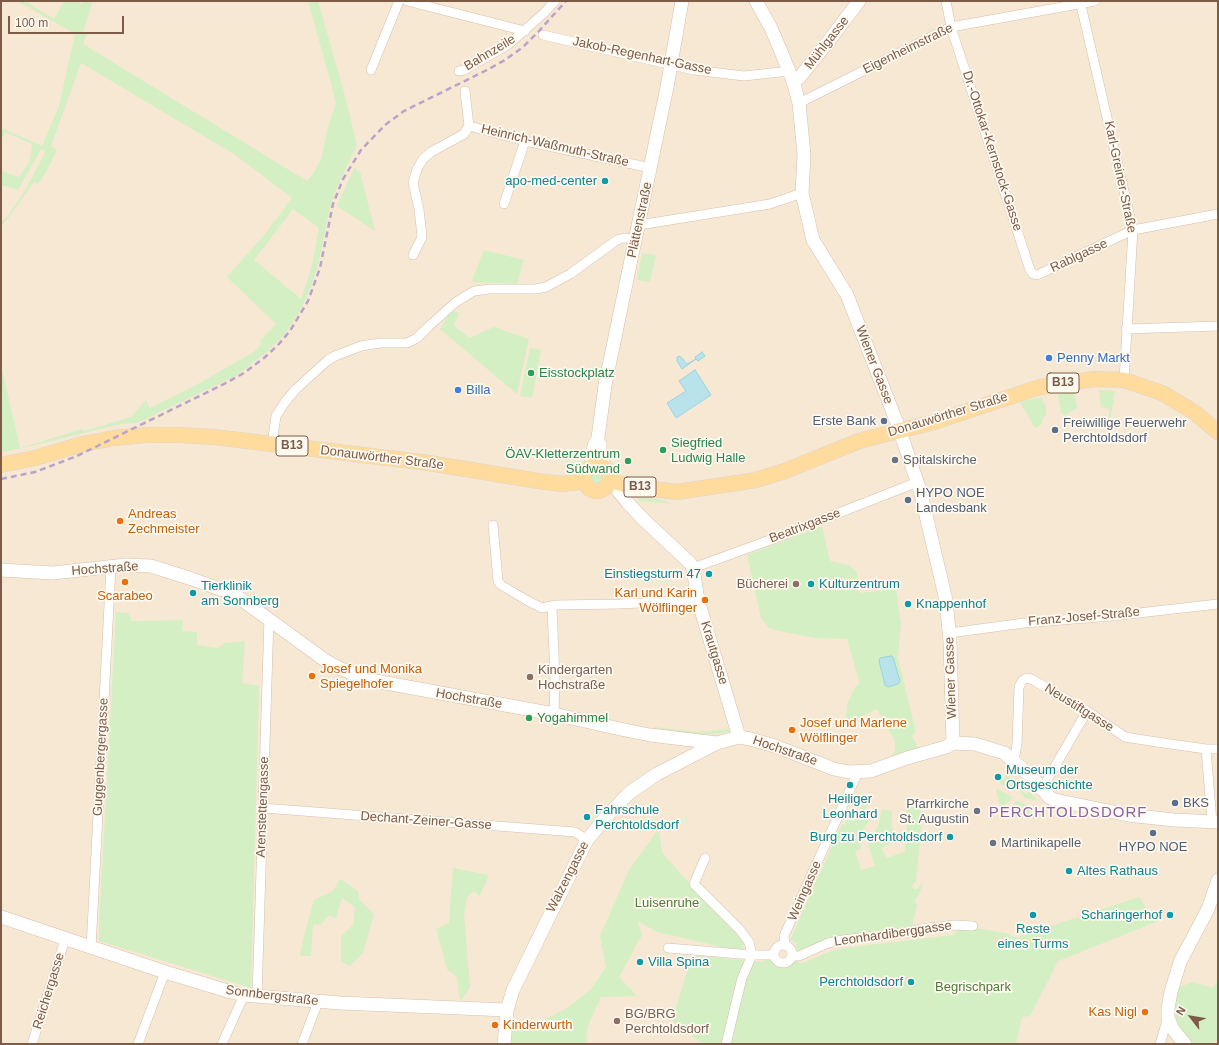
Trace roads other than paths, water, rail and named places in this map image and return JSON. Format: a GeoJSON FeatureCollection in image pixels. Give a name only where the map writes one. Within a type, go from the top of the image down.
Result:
{"type":"FeatureCollection","features":[{"type":"Feature","properties":{"kind":"main road","name":"Plättenstraße"},"geometry":{"type":"LineString","coordinates":[[600,478],[600,444],[598,438],[605,385],[651,168],[682,1]]}},
{"type":"Feature","properties":{"kind":"main road","name":"Wiener Gasse"},"geometry":{"type":"LineString","coordinates":[[756,1],[771,28],[791,76],[799,103],[804,155],[802,193],[813,240],[847,295],[900,431],[916,481],[946,600],[950,633],[953,743]]}},
{"type":"Feature","properties":{"kind":"main road","name":"Mühlgasse"},"geometry":{"type":"LineString","coordinates":[[791,76],[799,78],[859,1]]}},
{"type":"Feature","properties":{"kind":"main road","name":"Donauwörther Straße"},"geometry":{"type":"LineString","coordinates":[[1,465],[82,444],[114,438],[146,435],[214,437],[463,468],[562,484],[600,478],[628,486],[671,492],[692,491],[756,480],[785,471],[859,441],[931,423],[1040,387],[1095,379],[1124,380],[1162,393],[1194,412],[1218,432]]}},
{"type":"Feature","properties":{"kind":"main road"},"geometry":{"type":"LineString","coordinates":[[600,478],[686,558],[692,568]]}},
{"type":"Feature","properties":{"kind":"main road","name":"Hochstraße"},"geometry":{"type":"LineString","coordinates":[[1,570],[53,573],[111,567],[151,566],[234,594],[269,618],[326,661],[339,668],[370,680],[554,714],[635,732],[717,743],[739,737],[750,738],[834,769],[858,772],[871,771],[907,758],[946,747],[953,743]]}},
{"type":"Feature","properties":{"kind":"main road","name":"Krautgasse"},"geometry":{"type":"LineString","coordinates":[[692,568],[698,600],[739,737]]}},
{"type":"Feature","properties":{"kind":"main road","name":"Walzengasse"},"geometry":{"type":"LineString","coordinates":[[504,1044],[507,1010],[512,990],[587,840],[601,822],[629,793],[662,771],[717,743]]}},
{"type":"Feature","properties":{"kind":"main road"},"geometry":{"type":"LineString","coordinates":[[953,743],[975,744],[1004,753],[1034,779],[1049,797],[1055,800],[1098,810],[1174,820],[1215,822]]}},
{"type":"Feature","properties":{"kind":"main road"},"geometry":{"type":"LineString","coordinates":[[1185,1044],[1172,1028],[1168,1017],[1171,992],[1180,962],[1208,909],[1218,880]]}},
{"type":"Feature","properties":{"kind":"main road","name":"Sonnbergstraße"},"geometry":{"type":"LineString","coordinates":[[1,917],[165,972],[231,992],[251,996],[318,1002],[507,1010]]}},
{"type":"Feature","properties":{"kind":"street"},"geometry":{"type":"LineString","coordinates":[[371,70],[398,1]]}},
{"type":"Feature","properties":{"kind":"street"},"geometry":{"type":"LineString","coordinates":[[407,1],[525,31]]}},
{"type":"Feature","properties":{"kind":"street","name":"Bahnzeile"},"geometry":{"type":"LineString","coordinates":[[459,71],[509,44],[525,31],[555,1]]}},
{"type":"Feature","properties":{"kind":"street","name":"Dr.-Ottokar-Kernstock-Gasse"},"geometry":{"type":"LineString","coordinates":[[946,1],[952,27],[1030,270],[1033,274]]}},
{"type":"Feature","properties":{"kind":"street","name":"Eigenheimstraße"},"geometry":{"type":"LineString","coordinates":[[799,103],[952,27],[1080,2],[1095,1]]}},
{"type":"Feature","properties":{"kind":"street","name":"Karl-Greiner-Straße"},"geometry":{"type":"LineString","coordinates":[[1080,2],[1133,230],[1124,380]]}},
{"type":"Feature","properties":{"kind":"street","name":"Jakob-Regenhart-Gasse"},"geometry":{"type":"LineString","coordinates":[[543,35],[671,66],[694,70],[744,76],[791,76]]}},
{"type":"Feature","properties":{"kind":"street","name":"Heinrich-Waßmuth-Straße"},"geometry":{"type":"LineString","coordinates":[[465,91],[469,126],[525,141],[651,168]]}},
{"type":"Feature","properties":{"kind":"street"},"geometry":{"type":"LineString","coordinates":[[414,255],[422,237],[419,209],[413,183],[417,169],[423,159],[431,152],[464,134],[469,126]]}},
{"type":"Feature","properties":{"kind":"street"},"geometry":{"type":"LineString","coordinates":[[504,204],[525,141]]}},
{"type":"Feature","properties":{"kind":"street"},"geometry":{"type":"LineString","coordinates":[[639,225],[770,204],[802,193]]}},
{"type":"Feature","properties":{"kind":"street","name":"Rablgasse"},"geometry":{"type":"LineString","coordinates":[[1033,274],[1037,275],[1133,230],[1218,214]]}},
{"type":"Feature","properties":{"kind":"street"},"geometry":{"type":"LineString","coordinates":[[272,444],[276,416],[285,402],[296,389],[328,360],[335,356],[362,346],[380,343],[407,343],[417,338],[456,302],[474,291],[490,289],[536,289],[546,287],[570,274],[617,240],[624,238],[636,239]]}},
{"type":"Feature","properties":{"kind":"street"},"geometry":{"type":"LineString","coordinates":[[1126,329],[1218,326]]}},
{"type":"Feature","properties":{"kind":"street","name":"Beatrixgasse"},"geometry":{"type":"LineString","coordinates":[[692,568],[770,540],[910,485],[916,481]]}},
{"type":"Feature","properties":{"kind":"street"},"geometry":{"type":"LineString","coordinates":[[493,525],[498,581],[501,585],[542,608],[556,606],[698,600]]}},
{"type":"Feature","properties":{"kind":"street","name":"Guggenbergergasse"},"geometry":{"type":"LineString","coordinates":[[91,948],[111,567]]}},
{"type":"Feature","properties":{"kind":"street","name":"Franz-Josef-Straße"},"geometry":{"type":"LineString","coordinates":[[950,633],[1024,622],[1112,616],[1218,604]]}},
{"type":"Feature","properties":{"kind":"street"},"geometry":{"type":"LineString","coordinates":[[552,607],[555,678],[554,714]]}},
{"type":"Feature","properties":{"kind":"street","name":"Arenstettengasse"},"geometry":{"type":"LineString","coordinates":[[251,996],[264,808],[269,618]]}},
{"type":"Feature","properties":{"kind":"street","name":"Neustiftgasse"},"geometry":{"type":"LineString","coordinates":[[1014,761],[1018,744],[1019,687],[1022,681],[1026,678],[1031,679],[1087,712],[1125,737],[1218,749]]}},
{"type":"Feature","properties":{"kind":"street"},"geometry":{"type":"LineString","coordinates":[[1042,789],[1087,712]]}},
{"type":"Feature","properties":{"kind":"street"},"geometry":{"type":"LineString","coordinates":[[1206,748],[1215,822]]}},
{"type":"Feature","properties":{"kind":"street","name":"Weingasse"},"geometry":{"type":"LineString","coordinates":[[785,945],[784,936],[858,772]]}},
{"type":"Feature","properties":{"kind":"street","name":"Dechant-Zeiner-Gasse"},"geometry":{"type":"LineString","coordinates":[[264,808],[575,832],[587,840]]}},
{"type":"Feature","properties":{"kind":"street"},"geometry":{"type":"LineString","coordinates":[[705,858],[694,884],[740,930],[749,942],[752,955],[742,978],[726,1044]]}},
{"type":"Feature","properties":{"kind":"street","name":"Leonhardiberggasse"},"geometry":{"type":"LineString","coordinates":[[792,956],[799,956],[828,943],[843,940],[955,925],[973,926]]}},
{"type":"Feature","properties":{"kind":"street","name":"Reichergasse"},"geometry":{"type":"LineString","coordinates":[[32,1044],[65,939]]}},
{"type":"Feature","properties":{"kind":"street"},"geometry":{"type":"LineString","coordinates":[[785,945],[791,949],[792,956],[787,962],[778,962],[774,955],[775,949],[779,946],[785,945]]}},
{"type":"Feature","properties":{"kind":"street"},"geometry":{"type":"LineString","coordinates":[[668,948],[752,955],[774,955]]}},
{"type":"Feature","properties":{"kind":"street"},"geometry":{"type":"LineString","coordinates":[[138,1044],[165,972]]}},
{"type":"Feature","properties":{"kind":"street"},"geometry":{"type":"LineString","coordinates":[[222,1044],[251,996]]}},
{"type":"Feature","properties":{"kind":"street"},"geometry":{"type":"LineString","coordinates":[[302,1044],[318,1002]]}},
{"type":"Feature","properties":{"kind":"street"},"geometry":{"type":"LineString","coordinates":[[1160,1044],[1168,1017]]}},
{"type":"Feature","properties":{"kind":"water"},"geometry":{"type":"Polygon","coordinates":[[[702,352],[705,356],[698,361],[695,357],[702,352]]]}},
{"type":"Feature","properties":{"kind":"water"},"geometry":{"type":"Polygon","coordinates":[[[680,356],[687,364],[696,359],[682,369],[677,361],[677,357],[680,356]]]}},
{"type":"Feature","properties":{"kind":"water"},"geometry":{"type":"Polygon","coordinates":[[[695,370],[711,395],[676,418],[667,403],[686,391],[679,381],[695,370]]]}},
{"type":"Feature","properties":{"kind":"water"},"geometry":{"type":"Polygon","coordinates":[[[893,657],[900,681],[898,684],[888,687],[885,685],[879,661],[880,658],[893,657]]]}},
{"type":"Feature","properties":{"kind":"railway"},"geometry":{"type":"LineString","coordinates":[[1,479],[35,472],[77,456],[224,384],[244,373],[264,358],[290,331],[308,301],[320,268],[333,204],[343,179],[361,150],[385,125],[404,111],[487,70],[505,60],[523,47],[566,1]]}},
{"type":"Feature","properties":{"kind":"place","name":"apo-med-center"},"geometry":{"type":"Point","coordinates":[605,181]}},
{"type":"Feature","properties":{"kind":"place","name":"Penny Markt"},"geometry":{"type":"Point","coordinates":[1049,358]}},
{"type":"Feature","properties":{"kind":"place","name":"Eisstockplatz"},"geometry":{"type":"Point","coordinates":[531,373]}},
{"type":"Feature","properties":{"kind":"place","name":"Billa"},"geometry":{"type":"Point","coordinates":[458,390]}},
{"type":"Feature","properties":{"kind":"place","name":"Erste Bank"},"geometry":{"type":"Point","coordinates":[884,421]}},
{"type":"Feature","properties":{"kind":"place","name":"Freiwillige Feuerwehr Perchtoldsdorf"},"geometry":{"type":"Point","coordinates":[1055,430]}},
{"type":"Feature","properties":{"kind":"place","name":"Siegfried Ludwig Halle"},"geometry":{"type":"Point","coordinates":[663,450]}},
{"type":"Feature","properties":{"kind":"place","name":"Spitalskirche"},"geometry":{"type":"Point","coordinates":[895,460]}},
{"type":"Feature","properties":{"kind":"place","name":"ÖAV-Kletterzentrum Südwand"},"geometry":{"type":"Point","coordinates":[628,461]}},
{"type":"Feature","properties":{"kind":"place","name":"HYPO NOE Landesbank"},"geometry":{"type":"Point","coordinates":[908,500]}},
{"type":"Feature","properties":{"kind":"place","name":"Andreas Zechmeister"},"geometry":{"type":"Point","coordinates":[120,521]}},
{"type":"Feature","properties":{"kind":"place","name":"Einstiegsturm 47"},"geometry":{"type":"Point","coordinates":[709,574]}},
{"type":"Feature","properties":{"kind":"place","name":"Scarabeo"},"geometry":{"type":"Point","coordinates":[125,582]}},
{"type":"Feature","properties":{"kind":"place","name":"Bücherei"},"geometry":{"type":"Point","coordinates":[796,584]}},
{"type":"Feature","properties":{"kind":"place","name":"Kulturzentrum"},"geometry":{"type":"Point","coordinates":[811,584]}},
{"type":"Feature","properties":{"kind":"place","name":"Tierklinik am Sonnberg"},"geometry":{"type":"Point","coordinates":[193,593]}},
{"type":"Feature","properties":{"kind":"place","name":"Karl und Karin Wölflinger"},"geometry":{"type":"Point","coordinates":[705,600]}},
{"type":"Feature","properties":{"kind":"place","name":"Knappenhof"},"geometry":{"type":"Point","coordinates":[908,604]}},
{"type":"Feature","properties":{"kind":"place","name":"Josef und Monika Spiegelhofer"},"geometry":{"type":"Point","coordinates":[312,676]}},
{"type":"Feature","properties":{"kind":"place","name":"Kindergarten Hochstraße"},"geometry":{"type":"Point","coordinates":[530,677]}},
{"type":"Feature","properties":{"kind":"place","name":"Yogahimmel"},"geometry":{"type":"Point","coordinates":[529,718]}},
{"type":"Feature","properties":{"kind":"place","name":"Josef und Marlene Wölflinger"},"geometry":{"type":"Point","coordinates":[792,730]}},
{"type":"Feature","properties":{"kind":"place","name":"Museum der Ortsgeschichte"},"geometry":{"type":"Point","coordinates":[998,777]}},
{"type":"Feature","properties":{"kind":"place","name":"Heiliger Leonhard"},"geometry":{"type":"Point","coordinates":[850,785]}},
{"type":"Feature","properties":{"kind":"place","name":"BKS"},"geometry":{"type":"Point","coordinates":[1175,803]}},
{"type":"Feature","properties":{"kind":"place","name":"Pfarrkirche St. Augustin"},"geometry":{"type":"Point","coordinates":[977,811]}},
{"type":"Feature","properties":{"kind":"place","name":"Fahrschule Perchtoldsdorf"},"geometry":{"type":"Point","coordinates":[587,817]}},
{"type":"Feature","properties":{"kind":"place","name":"HYPO NOE"},"geometry":{"type":"Point","coordinates":[1153,833]}},
{"type":"Feature","properties":{"kind":"place","name":"Burg zu Perchtoldsdorf"},"geometry":{"type":"Point","coordinates":[950,837]}},
{"type":"Feature","properties":{"kind":"place","name":"Martinikapelle"},"geometry":{"type":"Point","coordinates":[993,843]}},
{"type":"Feature","properties":{"kind":"place","name":"Altes Rathaus"},"geometry":{"type":"Point","coordinates":[1069,871]}},
{"type":"Feature","properties":{"kind":"place","name":"Reste eines Turms"},"geometry":{"type":"Point","coordinates":[1033,915]}},
{"type":"Feature","properties":{"kind":"place","name":"Scharingerhof"},"geometry":{"type":"Point","coordinates":[1170,915]}},
{"type":"Feature","properties":{"kind":"place","name":"Villa Spina"},"geometry":{"type":"Point","coordinates":[640,962]}},
{"type":"Feature","properties":{"kind":"place","name":"Perchtoldsdorf"},"geometry":{"type":"Point","coordinates":[911,982]}},
{"type":"Feature","properties":{"kind":"place","name":"Kas Nigl"},"geometry":{"type":"Point","coordinates":[1145,1012]}},
{"type":"Feature","properties":{"kind":"place","name":"BG/BRG Perchtoldsdorf"},"geometry":{"type":"Point","coordinates":[617,1021]}},
{"type":"Feature","properties":{"kind":"place","name":"Kinderwurth"},"geometry":{"type":"Point","coordinates":[495,1025]}},
{"type":"Feature","properties":{"kind":"district","name":"PERCHTOLDSDORF"},"geometry":{"type":"Point","coordinates":[1068,813]}},
{"type":"Feature","properties":{"kind":"park label","name":"Luisenruhe"},"geometry":{"type":"Point","coordinates":[667,903]}},
{"type":"Feature","properties":{"kind":"park label","name":"Begrischpark"},"geometry":{"type":"Point","coordinates":[973,987]}}]}
